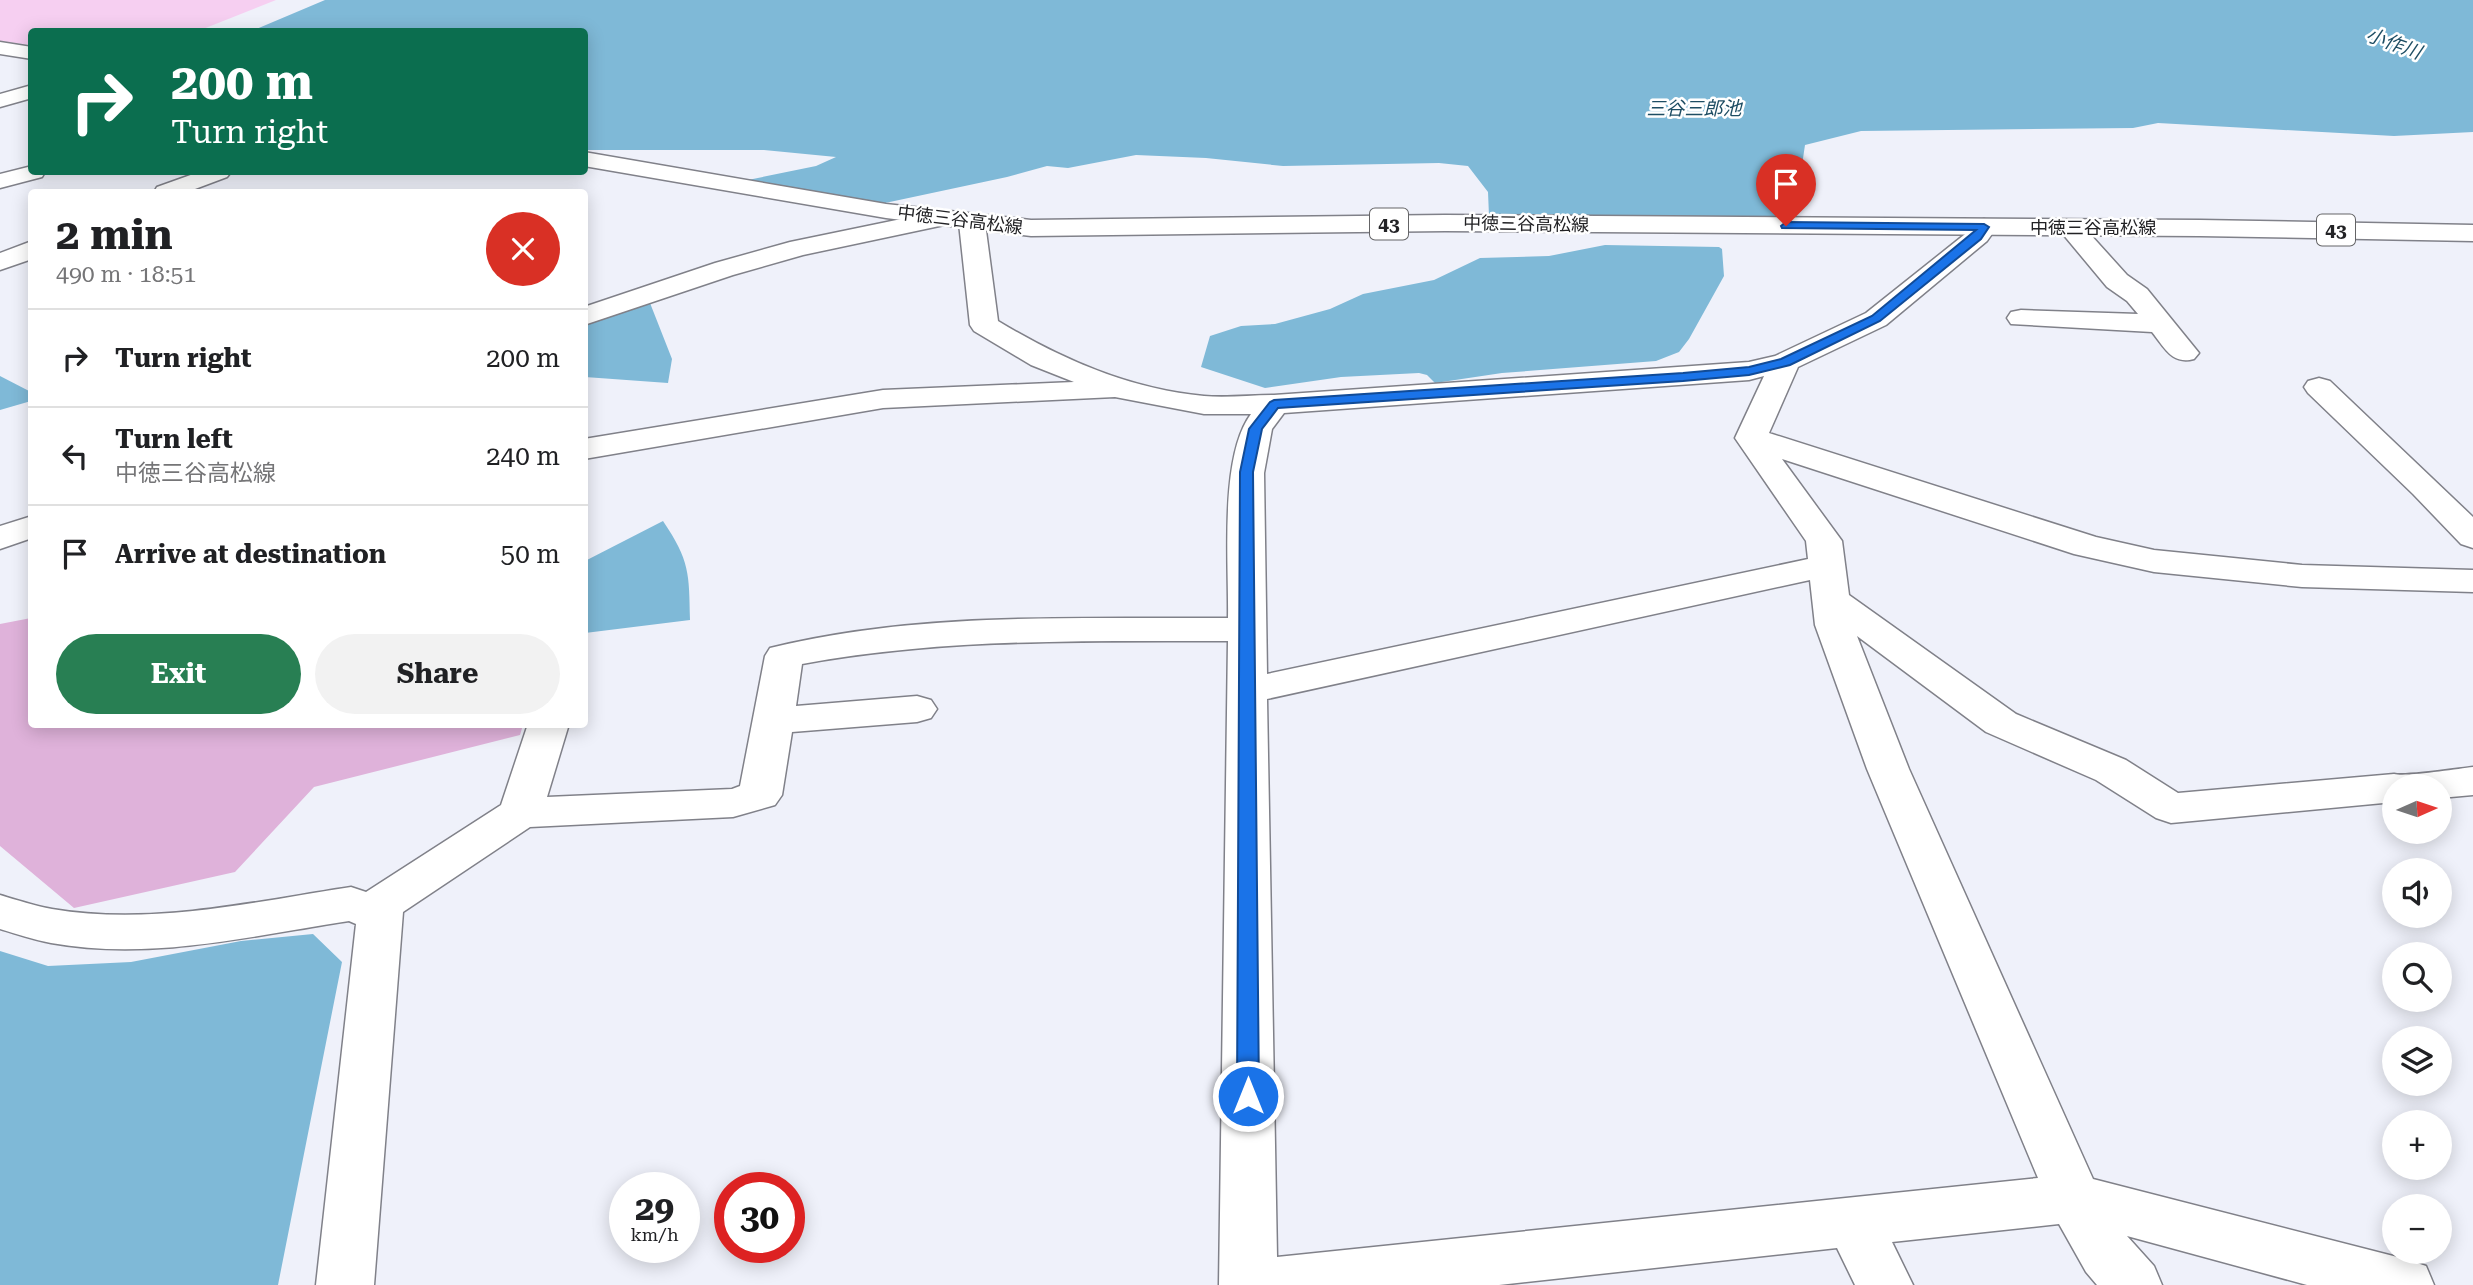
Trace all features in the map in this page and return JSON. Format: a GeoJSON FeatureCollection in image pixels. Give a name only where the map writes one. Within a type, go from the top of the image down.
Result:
{"type":"FeatureCollection","features":[{"type":"Feature","properties":{"kind":"street"},"geometry":{"type":"LineString","coordinates":[[0,48],[28,52]]}},
{"type":"Feature","properties":{"kind":"street"},"geometry":{"type":"LineString","coordinates":[[0,101],[28,92]]}},
{"type":"Feature","properties":{"kind":"street","name":"中徳三谷高松線"},"geometry":{"type":"LineString","coordinates":[[588,160],[940,219],[1068,229],[1445,223],[2473,233]]}},
{"type":"Feature","properties":{"kind":"street"},"geometry":{"type":"LineString","coordinates":[[0,181],[28,174]]}},
{"type":"Feature","properties":{"kind":"street"},"geometry":{"type":"LineString","coordinates":[[174,189],[211,175]]}},
{"type":"Feature","properties":{"kind":"street"},"geometry":{"type":"LineString","coordinates":[[588,316],[724,269],[799,248],[940,219]]}},
{"type":"Feature","properties":{"kind":"street"},"geometry":{"type":"LineString","coordinates":[[972,223],[984,325],[1041,359],[1119,389],[1204,405],[1274,404],[1749,371],[1786,362],[1876,318],[1978,236],[1984,227]]}},
{"type":"Feature","properties":{"kind":"street"},"geometry":{"type":"LineString","coordinates":[[2071,228],[2117,281],[2137,295],[2184,353]]}},
{"type":"Feature","properties":{"kind":"street"},"geometry":{"type":"LineString","coordinates":[[0,262],[28,251]]}},
{"type":"Feature","properties":{"kind":"street"},"geometry":{"type":"LineString","coordinates":[[2021,318],[2162,324]]}},
{"type":"Feature","properties":{"kind":"street"},"geometry":{"type":"LineString","coordinates":[[1751,438],[1786,362]]}},
{"type":"Feature","properties":{"kind":"street"},"geometry":{"type":"LineString","coordinates":[[2319,387],[2425,487],[2473,537]]}},
{"type":"Feature","properties":{"kind":"street"},"geometry":{"type":"LineString","coordinates":[[588,448],[883,399],[1119,389]]}},
{"type":"Feature","properties":{"kind":"street"},"geometry":{"type":"LineString","coordinates":[[1248,1285],[1247,472],[1256,429],[1274,404]]}},
{"type":"Feature","properties":{"kind":"street"},"geometry":{"type":"LineString","coordinates":[[1751,438],[2087,546],[2154,561],[2302,576],[2473,581]]}},
{"type":"Feature","properties":{"kind":"street"},"geometry":{"type":"LineString","coordinates":[[1751,438],[1824,541],[1833,625],[1888,769],[2074,1198],[2106,1254],[2133,1285]]}},
{"type":"Feature","properties":{"kind":"street"},"geometry":{"type":"LineString","coordinates":[[0,539],[28,528]]}},
{"type":"Feature","properties":{"kind":"street"},"geometry":{"type":"LineString","coordinates":[[0,539],[28,542]]}},
{"type":"Feature","properties":{"kind":"street"},"geometry":{"type":"LineString","coordinates":[[1247,691],[1828,582],[2001,723],[2111,770],[2171,808],[2382,789]]}},
{"type":"Feature","properties":{"kind":"street"},"geometry":{"type":"LineString","coordinates":[[372,910],[520,813],[733,803],[760,795],[784,656],[846,643],[957,632],[1247,629]]}},
{"type":"Feature","properties":{"kind":"street"},"geometry":{"type":"LineString","coordinates":[[773,721],[917,709]]}},
{"type":"Feature","properties":{"kind":"street"},"geometry":{"type":"LineString","coordinates":[[520,813],[548,728]]}},
{"type":"Feature","properties":{"kind":"street"},"geometry":{"type":"LineString","coordinates":[[2452,783],[2473,781]]}},
{"type":"Feature","properties":{"kind":"street"},"geometry":{"type":"LineString","coordinates":[[0,912],[51,926],[109,932],[169,931],[351,904],[381,915],[345,1285]]}},
{"type":"Feature","properties":{"kind":"street"},"geometry":{"type":"LineString","coordinates":[[1258,1285],[2074,1198],[2405,1285]]}},
{"type":"Feature","properties":{"kind":"street"},"geometry":{"type":"LineString","coordinates":[[1853,1221],[1884,1285]]}},
{"type":"Feature","properties":{"kind":"shaded area"},"geometry":{"type":"Polygon","coordinates":[[[0,0],[276,0],[206,28],[28,28],[28,45],[0,41],[0,0]]]}},
{"type":"Feature","properties":{"kind":"shaded area"},"geometry":{"type":"Polygon","coordinates":[[[28,619],[28,728],[522,728],[520,735],[314,787],[235,872],[74,908],[0,846],[0,624],[28,619]]]}},
{"type":"Feature","properties":{"kind":"water","name":"三谷三郎池"},"geometry":{"type":"Polygon","coordinates":[[[325,0],[2473,0],[2473,132],[2394,136],[2158,123],[2133,128],[1861,131],[1805,145],[1794,219],[1555,216],[1494,218],[1489,216],[1488,192],[1468,166],[1439,163],[1283,166],[1206,158],[1136,155],[1068,168],[1047,166],[885,203],[748,180],[816,166],[836,157],[764,150],[588,150],[588,28],[258,28],[325,0]]]}},
{"type":"Feature","properties":{"kind":"water"},"geometry":{"type":"Polygon","coordinates":[[[1605,245],[1722,249],[1724,276],[1679,352],[1656,361],[1502,373],[1435,383],[1427,375],[1419,373],[1341,377],[1265,388],[1201,367],[1210,336],[1241,326],[1275,324],[1330,309],[1363,294],[1434,280],[1480,258],[1549,256],[1605,245]]]}},
{"type":"Feature","properties":{"kind":"water"},"geometry":{"type":"Polygon","coordinates":[[[650,303],[672,359],[668,383],[588,377],[588,321],[650,303]]]}},
{"type":"Feature","properties":{"kind":"water"},"geometry":{"type":"Polygon","coordinates":[[[0,376],[28,390],[28,402],[0,410],[0,376]]]}},
{"type":"Feature","properties":{"kind":"water"},"geometry":{"type":"Polygon","coordinates":[[[663,521],[686,568],[690,620],[588,633],[588,559],[663,521]]]}},
{"type":"Feature","properties":{"kind":"water"},"geometry":{"type":"Polygon","coordinates":[[[313,934],[342,962],[278,1285],[0,1285],[0,951],[48,966],[131,962],[241,941],[313,934]]]}},
{"type":"Feature","properties":{"kind":"route"},"geometry":{"type":"LineString","coordinates":[[1248,1096],[1247,472],[1256,429],[1274,404],[1683,377],[1749,371],[1786,362],[1876,318],[1978,236],[1984,227],[1786,226]]}},
{"type":"Feature","properties":{"kind":"water label","name":"小作川"},"geometry":{"type":"Point","coordinates":[2394,43]}}]}
